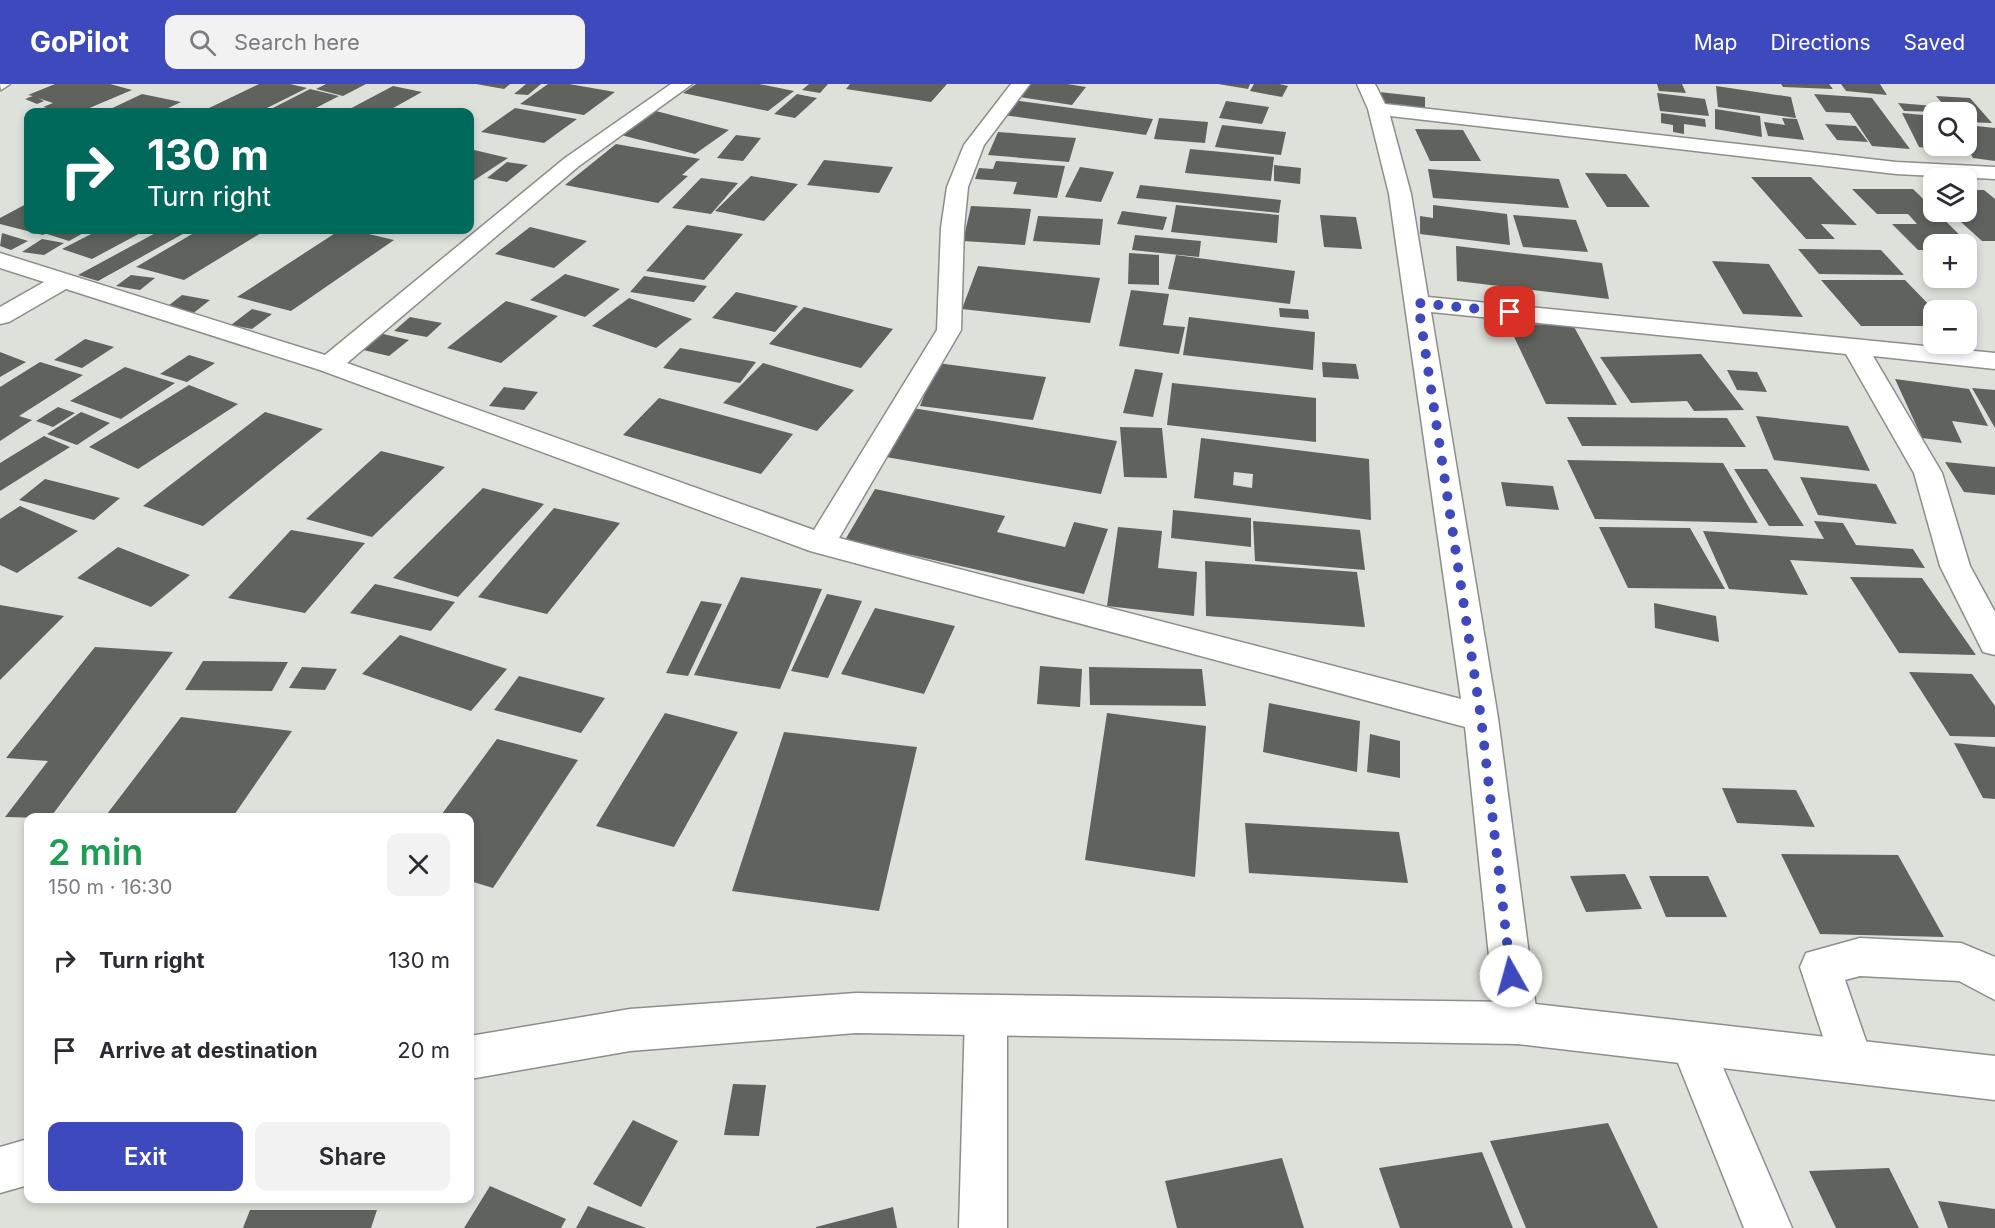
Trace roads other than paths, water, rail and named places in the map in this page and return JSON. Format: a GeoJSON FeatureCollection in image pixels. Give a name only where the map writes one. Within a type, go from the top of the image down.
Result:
{"type":"FeatureCollection","features":[{"type":"Feature","properties":{"kind":"street"},"geometry":{"type":"LineString","coordinates":[[329,365],[572,162],[683,84]]}},
{"type":"Feature","properties":{"kind":"street"},"geometry":{"type":"LineString","coordinates":[[821,544],[949,330],[953,309],[952,223],[962,168],[982,134],[1021,84]]}},
{"type":"Feature","properties":{"kind":"street"},"geometry":{"type":"LineString","coordinates":[[1517,1023],[1481,718],[1418,303],[1400,194],[1372,96],[1885,166],[1995,173]]}},
{"type":"Feature","properties":{"kind":"street"},"geometry":{"type":"LineString","coordinates":[[0,260],[329,365],[821,544],[1481,718]]}},
{"type":"Feature","properties":{"kind":"street"},"geometry":{"type":"LineString","coordinates":[[0,317],[63,281]]}},
{"type":"Feature","properties":{"kind":"street"},"geometry":{"type":"LineString","coordinates":[[1418,303],[1995,361]]}},
{"type":"Feature","properties":{"kind":"street"},"geometry":{"type":"LineString","coordinates":[[1855,348],[1928,473],[1955,566],[1995,643]]}},
{"type":"Feature","properties":{"kind":"street"},"geometry":{"type":"LineString","coordinates":[[1851,1061],[1820,967],[1860,957],[1960,962],[1992,976],[1995,980]]}},
{"type":"Feature","properties":{"kind":"street"},"geometry":{"type":"LineString","coordinates":[[474,1057],[630,1030],[856,1013],[1517,1023],[1995,1078]]}},
{"type":"Feature","properties":{"kind":"street"},"geometry":{"type":"LineString","coordinates":[[983,1228],[986,1015]]}},
{"type":"Feature","properties":{"kind":"street"},"geometry":{"type":"LineString","coordinates":[[1691,1043],[1768,1228]]}},
{"type":"Feature","properties":{"kind":"street"},"geometry":{"type":"LineString","coordinates":[[0,1170],[24,1163]]}}]}
